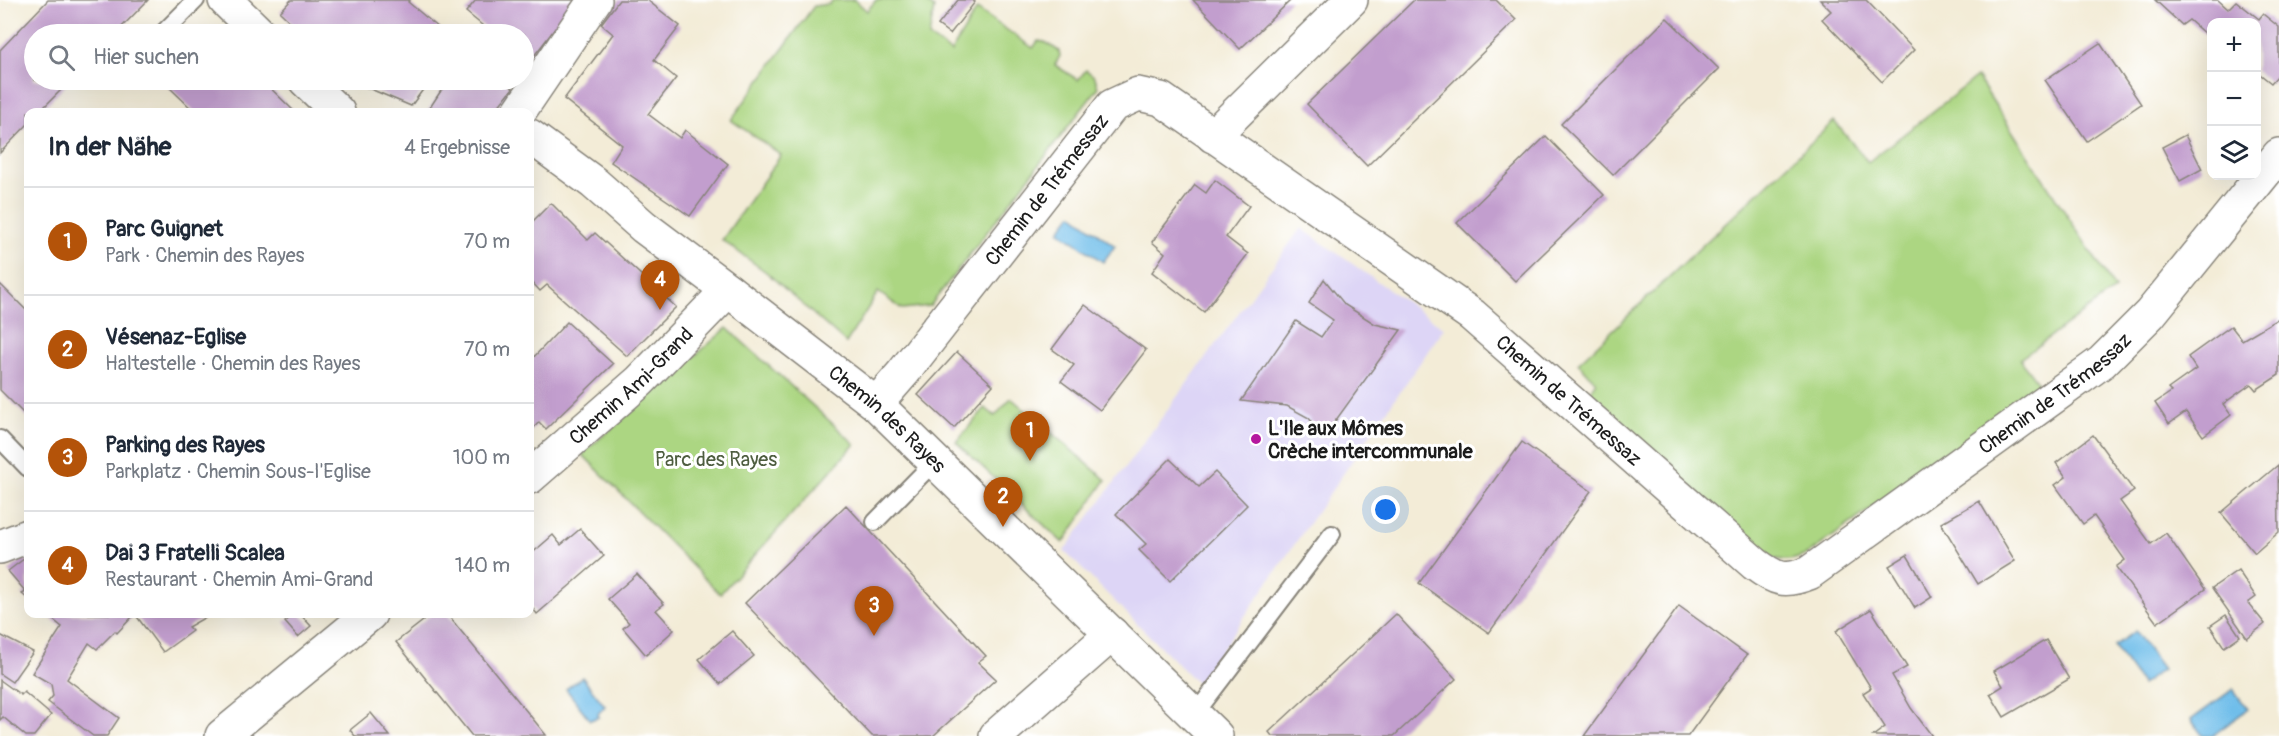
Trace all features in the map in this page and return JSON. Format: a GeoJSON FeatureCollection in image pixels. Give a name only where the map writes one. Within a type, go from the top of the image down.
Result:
{"type":"FeatureCollection","features":[{"type":"Feature","properties":{"kind":"street"},"geometry":{"type":"LineString","coordinates":[[225,0],[250,24]]}},
{"type":"Feature","properties":{"kind":"street"},"geometry":{"type":"LineString","coordinates":[[534,90],[595,0]]}},
{"type":"Feature","properties":{"kind":"street"},"geometry":{"type":"LineString","coordinates":[[1213,136],[1351,0]]}},
{"type":"Feature","properties":{"kind":"street"},"geometry":{"type":"LineString","coordinates":[[315,90],[334,108]]}},
{"type":"Feature","properties":{"kind":"street"},"geometry":{"type":"LineString","coordinates":[[522,108],[534,90]]}},
{"type":"Feature","properties":{"kind":"street","name":"Chemin de Trémessaz"},"geometry":{"type":"LineString","coordinates":[[876,404],[903,373],[1112,106],[1138,94],[1161,99],[1472,315],[1755,564],[1779,579],[1794,579],[1809,573],[2102,362],[2150,314],[2279,155]]}},
{"type":"Feature","properties":{"kind":"street","name":"Chemin des Rayes"},"geometry":{"type":"LineString","coordinates":[[534,139],[594,183],[644,227],[876,404],[1205,725]]}},
{"type":"Feature","properties":{"kind":"street","name":"Chemin Ami-Grand"},"geometry":{"type":"LineString","coordinates":[[534,473],[645,376],[728,290]]}},
{"type":"Feature","properties":{"kind":"street"},"geometry":{"type":"LineString","coordinates":[[0,547],[24,538]]}},
{"type":"Feature","properties":{"kind":"street"},"geometry":{"type":"LineString","coordinates":[[222,736],[365,618]]}},
{"type":"Feature","properties":{"kind":"street"},"geometry":{"type":"LineString","coordinates":[[996,736],[1112,634]]}},
{"type":"Feature","properties":{"kind":"lane"},"geometry":{"type":"LineString","coordinates":[[172,24],[196,0]]}},
{"type":"Feature","properties":{"kind":"lane"},"geometry":{"type":"LineString","coordinates":[[0,439],[24,464]]}},
{"type":"Feature","properties":{"kind":"lane"},"geometry":{"type":"LineString","coordinates":[[875,522],[935,461]]}},
{"type":"Feature","properties":{"kind":"lane"},"geometry":{"type":"LineString","coordinates":[[1205,725],[1332,534]]}},
{"type":"Feature","properties":{"kind":"shaded area","name":"L'Ile aux Mômes Crèche intercommunale"},"geometry":{"type":"Polygon","coordinates":[[[1301,228],[1444,328],[1198,684],[1064,551],[1301,228]]]}},
{"type":"Feature","properties":{"kind":"green space"},"geometry":{"type":"Polygon","coordinates":[[[833,0],[855,0],[867,11],[876,0],[922,0],[934,8],[929,37],[951,52],[977,9],[1033,48],[1038,41],[1045,42],[1059,51],[1060,56],[1055,65],[1078,80],[1086,70],[1095,77],[1098,88],[930,306],[902,309],[878,292],[846,343],[766,272],[722,240],[781,155],[731,120],[814,6],[829,4],[833,0]]]}},
{"type":"Feature","properties":{"kind":"green space"},"geometry":{"type":"Polygon","coordinates":[[[1977,77],[2115,289],[2020,359],[2041,387],[1808,554],[1790,560],[1772,558],[1592,400],[1591,390],[1596,382],[1578,363],[1834,121],[1868,162],[1977,77]]]}},
{"type":"Feature","properties":{"kind":"green space","name":"Parc des Rayes"},"geometry":{"type":"Polygon","coordinates":[[[727,328],[855,444],[720,594],[582,454],[727,328]]]}},
{"type":"Feature","properties":{"kind":"green space"},"geometry":{"type":"Polygon","coordinates":[[[1011,398],[1106,480],[1063,543],[956,442],[985,408],[995,416],[1011,398]]]}},
{"type":"Feature","properties":{"kind":"water"},"geometry":{"type":"Polygon","coordinates":[[[1072,214],[1115,246],[1103,262],[1059,231],[1072,214]]]}},
{"type":"Feature","properties":{"kind":"water"},"geometry":{"type":"Polygon","coordinates":[[[2135,631],[2163,669],[2142,685],[2114,646],[2135,631]]]}},
{"type":"Feature","properties":{"kind":"water"},"geometry":{"type":"Polygon","coordinates":[[[582,677],[605,706],[598,714],[599,717],[590,720],[566,689],[582,677]]]}},
{"type":"Feature","properties":{"kind":"water"},"geometry":{"type":"Polygon","coordinates":[[[2233,689],[2248,709],[2212,736],[2203,736],[2191,720],[2233,689]]]}},
{"type":"Feature","properties":{"kind":"building"},"geometry":{"type":"Polygon","coordinates":[[[48,0],[148,0],[125,24],[25,24],[48,0]]]}},
{"type":"Feature","properties":{"kind":"building"},"geometry":{"type":"Polygon","coordinates":[[[291,0],[410,0],[408,2],[434,24],[293,24],[280,12],[291,0]]]}},
{"type":"Feature","properties":{"kind":"building"},"geometry":{"type":"Polygon","coordinates":[[[476,0],[577,0],[534,56],[534,24],[481,24],[466,12],[476,0]]]}},
{"type":"Feature","properties":{"kind":"building"},"geometry":{"type":"Polygon","coordinates":[[[619,0],[647,0],[680,26],[654,60],[676,78],[648,114],[680,138],[685,130],[728,164],[690,216],[611,162],[622,145],[564,99],[613,34],[601,24],[619,0]]]}},
{"type":"Feature","properties":{"kind":"building"},"geometry":{"type":"Polygon","coordinates":[[[958,0],[975,2],[950,34],[938,25],[958,0]]]}},
{"type":"Feature","properties":{"kind":"building"},"geometry":{"type":"Polygon","coordinates":[[[1193,0],[1291,0],[1240,49],[1193,0]]]}},
{"type":"Feature","properties":{"kind":"building"},"geometry":{"type":"Polygon","coordinates":[[[1414,0],[1496,0],[1516,20],[1367,166],[1307,104],[1414,0]]]}},
{"type":"Feature","properties":{"kind":"building"},"geometry":{"type":"Polygon","coordinates":[[[1820,0],[1866,0],[1914,50],[1882,82],[1822,19],[1831,11],[1820,0]]]}},
{"type":"Feature","properties":{"kind":"building"},"geometry":{"type":"Polygon","coordinates":[[[2155,0],[2218,0],[2228,9],[2236,1],[2258,18],[2207,18],[2205,34],[2189,20],[2182,25],[2155,0]]]}},
{"type":"Feature","properties":{"kind":"building"},"geometry":{"type":"Polygon","coordinates":[[[2263,14],[2279,27],[2279,74],[2271,83],[2261,75],[2260,18],[2263,14]]]}},
{"type":"Feature","properties":{"kind":"building"},"geometry":{"type":"Polygon","coordinates":[[[1667,18],[1719,69],[1613,175],[1561,124],[1667,18]]]}},
{"type":"Feature","properties":{"kind":"building"},"geometry":{"type":"Polygon","coordinates":[[[24,25],[24,90],[61,90],[43,108],[24,108],[24,128],[0,153],[0,50],[24,25]]]}},
{"type":"Feature","properties":{"kind":"building"},"geometry":{"type":"Polygon","coordinates":[[[2100,43],[2141,104],[2087,141],[2045,80],[2100,43]]]}},
{"type":"Feature","properties":{"kind":"building"},"geometry":{"type":"Polygon","coordinates":[[[172,90],[272,90],[291,108],[191,108],[172,90]]]}},
{"type":"Feature","properties":{"kind":"building"},"geometry":{"type":"Polygon","coordinates":[[[373,90],[423,90],[411,106],[373,90]]]}},
{"type":"Feature","properties":{"kind":"building"},"geometry":{"type":"Polygon","coordinates":[[[441,90],[511,90],[497,108],[430,108],[441,90]]]}},
{"type":"Feature","properties":{"kind":"building"},"geometry":{"type":"Polygon","coordinates":[[[2185,135],[2202,169],[2180,181],[2162,147],[2185,135]]]}},
{"type":"Feature","properties":{"kind":"building"},"geometry":{"type":"Polygon","coordinates":[[[1546,136],[1604,195],[1515,281],[1457,223],[1546,136]]]}},
{"type":"Feature","properties":{"kind":"building"},"geometry":{"type":"Polygon","coordinates":[[[1215,180],[1249,206],[1226,237],[1248,254],[1204,312],[1152,272],[1165,253],[1152,242],[1195,185],[1206,193],[1215,180]]]}},
{"type":"Feature","properties":{"kind":"building"},"geometry":{"type":"Polygon","coordinates":[[[551,203],[588,240],[595,233],[676,307],[627,356],[547,285],[540,291],[534,284],[534,220],[551,203]]]}},
{"type":"Feature","properties":{"kind":"building"},"geometry":{"type":"Polygon","coordinates":[[[1324,279],[1345,305],[1375,324],[1401,330],[1323,438],[1309,418],[1287,406],[1241,401],[1296,321],[1321,337],[1333,320],[1309,303],[1324,279]]]}},
{"type":"Feature","properties":{"kind":"building"},"geometry":{"type":"Polygon","coordinates":[[[0,284],[24,308],[24,414],[0,390],[0,284]]]}},
{"type":"Feature","properties":{"kind":"building"},"geometry":{"type":"Polygon","coordinates":[[[1085,305],[1146,350],[1100,410],[1061,381],[1074,365],[1052,349],[1085,305]]]}},
{"type":"Feature","properties":{"kind":"building"},"geometry":{"type":"Polygon","coordinates":[[[2279,318],[2279,375],[2256,390],[2251,384],[2223,404],[2231,415],[2203,436],[2186,412],[2169,424],[2155,403],[2171,392],[2168,389],[2196,369],[2188,357],[2231,326],[2242,340],[2279,318]]]}},
{"type":"Feature","properties":{"kind":"building"},"geometry":{"type":"Polygon","coordinates":[[[567,322],[613,364],[546,429],[539,422],[534,428],[534,357],[567,322]]]}},
{"type":"Feature","properties":{"kind":"building"},"geometry":{"type":"Polygon","coordinates":[[[957,352],[993,385],[954,428],[918,395],[957,352]]]}},
{"type":"Feature","properties":{"kind":"building"},"geometry":{"type":"Polygon","coordinates":[[[2093,435],[2134,491],[2120,501],[2151,544],[2166,533],[2205,589],[2157,623],[2116,567],[2125,560],[2094,516],[2083,524],[2055,485],[2066,477],[2056,463],[2093,435]]]}},
{"type":"Feature","properties":{"kind":"building"},"geometry":{"type":"Polygon","coordinates":[[[1522,442],[1591,491],[1489,633],[1419,583],[1522,442]]]}},
{"type":"Feature","properties":{"kind":"building"},"geometry":{"type":"Polygon","coordinates":[[[1170,459],[1199,487],[1215,472],[1247,505],[1170,581],[1139,550],[1146,544],[1116,514],[1170,459]]]}},
{"type":"Feature","properties":{"kind":"building"},"geometry":{"type":"Polygon","coordinates":[[[2278,465],[2279,532],[2255,553],[2221,513],[2278,465]]]}},
{"type":"Feature","properties":{"kind":"building"},"geometry":{"type":"Polygon","coordinates":[[[1979,501],[2015,561],[1978,584],[1941,523],[1979,501]]]}},
{"type":"Feature","properties":{"kind":"building"},"geometry":{"type":"Polygon","coordinates":[[[846,505],[986,656],[978,662],[996,679],[933,736],[872,736],[745,603],[846,505]]]}},
{"type":"Feature","properties":{"kind":"building"},"geometry":{"type":"Polygon","coordinates":[[[580,529],[604,556],[537,614],[534,610],[534,552],[553,535],[561,545],[580,529]]]}},
{"type":"Feature","properties":{"kind":"building"},"geometry":{"type":"Polygon","coordinates":[[[1907,555],[1932,597],[1915,608],[1889,566],[1907,555]]]}},
{"type":"Feature","properties":{"kind":"building"},"geometry":{"type":"Polygon","coordinates":[[[24,559],[24,590],[8,571],[24,559]]]}},
{"type":"Feature","properties":{"kind":"building"},"geometry":{"type":"Polygon","coordinates":[[[2238,570],[2256,597],[2248,603],[2265,624],[2247,638],[2212,588],[2238,570]]]}},
{"type":"Feature","properties":{"kind":"building"},"geometry":{"type":"Polygon","coordinates":[[[637,574],[664,604],[656,610],[674,630],[646,655],[623,628],[629,623],[608,599],[637,574]]]}},
{"type":"Feature","properties":{"kind":"building"},"geometry":{"type":"Polygon","coordinates":[[[1679,606],[1747,655],[1688,736],[1584,736],[1679,606]]]}},
{"type":"Feature","properties":{"kind":"building"},"geometry":{"type":"Polygon","coordinates":[[[1871,609],[1907,667],[1892,675],[1911,708],[1932,736],[1873,736],[1885,727],[1863,693],[1871,688],[1836,631],[1871,609]]]}},
{"type":"Feature","properties":{"kind":"building"},"geometry":{"type":"Polygon","coordinates":[[[1396,614],[1456,679],[1394,736],[1272,736],[1269,732],[1396,614]]]}},
{"type":"Feature","properties":{"kind":"building"},"geometry":{"type":"Polygon","coordinates":[[[2226,615],[2240,636],[2224,647],[2210,626],[2226,615]]]}},
{"type":"Feature","properties":{"kind":"building"},"geometry":{"type":"Polygon","coordinates":[[[51,618],[131,618],[97,649],[89,643],[67,679],[119,718],[107,736],[93,736],[48,702],[53,696],[51,684],[32,673],[62,627],[51,618]]]}},
{"type":"Feature","properties":{"kind":"building"},"geometry":{"type":"Polygon","coordinates":[[[138,618],[204,618],[188,627],[192,631],[163,652],[138,618]]]}},
{"type":"Feature","properties":{"kind":"building"},"geometry":{"type":"Polygon","coordinates":[[[290,618],[304,618],[311,626],[298,637],[285,622],[290,618]]]}},
{"type":"Feature","properties":{"kind":"building"},"geometry":{"type":"Polygon","coordinates":[[[427,618],[450,618],[546,735],[472,736],[396,642],[427,618]]]}},
{"type":"Feature","properties":{"kind":"building"},"geometry":{"type":"Polygon","coordinates":[[[732,631],[754,656],[720,684],[699,659],[732,631]]]}},
{"type":"Feature","properties":{"kind":"building"},"geometry":{"type":"Polygon","coordinates":[[[0,635],[33,652],[12,682],[0,674],[0,635]]]}},
{"type":"Feature","properties":{"kind":"building"},"geometry":{"type":"Polygon","coordinates":[[[2046,640],[2069,679],[2004,717],[1990,694],[2003,686],[1994,671],[2046,640]]]}},
{"type":"Feature","properties":{"kind":"building"},"geometry":{"type":"Polygon","coordinates":[[[0,680],[21,695],[24,692],[51,715],[34,736],[26,736],[3,717],[0,720],[0,680]]]}},
{"type":"Feature","properties":{"kind":"building"},"geometry":{"type":"Polygon","coordinates":[[[371,713],[390,736],[355,736],[350,730],[371,713]]]}},
{"type":"Feature","properties":{"kind":"place","name":"Dai 3 Fratelli Scalea"},"geometry":{"type":"Point","coordinates":[660,310]}},
{"type":"Feature","properties":{"kind":"place","name":"L'Ile aux Mômes Crèche intercommunale"},"geometry":{"type":"Point","coordinates":[1256,439]}},
{"type":"Feature","properties":{"kind":"place","name":"Parc Guignet"},"geometry":{"type":"Point","coordinates":[1030,461]}},
{"type":"Feature","properties":{"kind":"place","name":"Vésenaz-Eglise"},"geometry":{"type":"Point","coordinates":[1003,527]}},
{"type":"Feature","properties":{"kind":"place","name":"Parking des Rayes"},"geometry":{"type":"Point","coordinates":[874,636]}}]}
